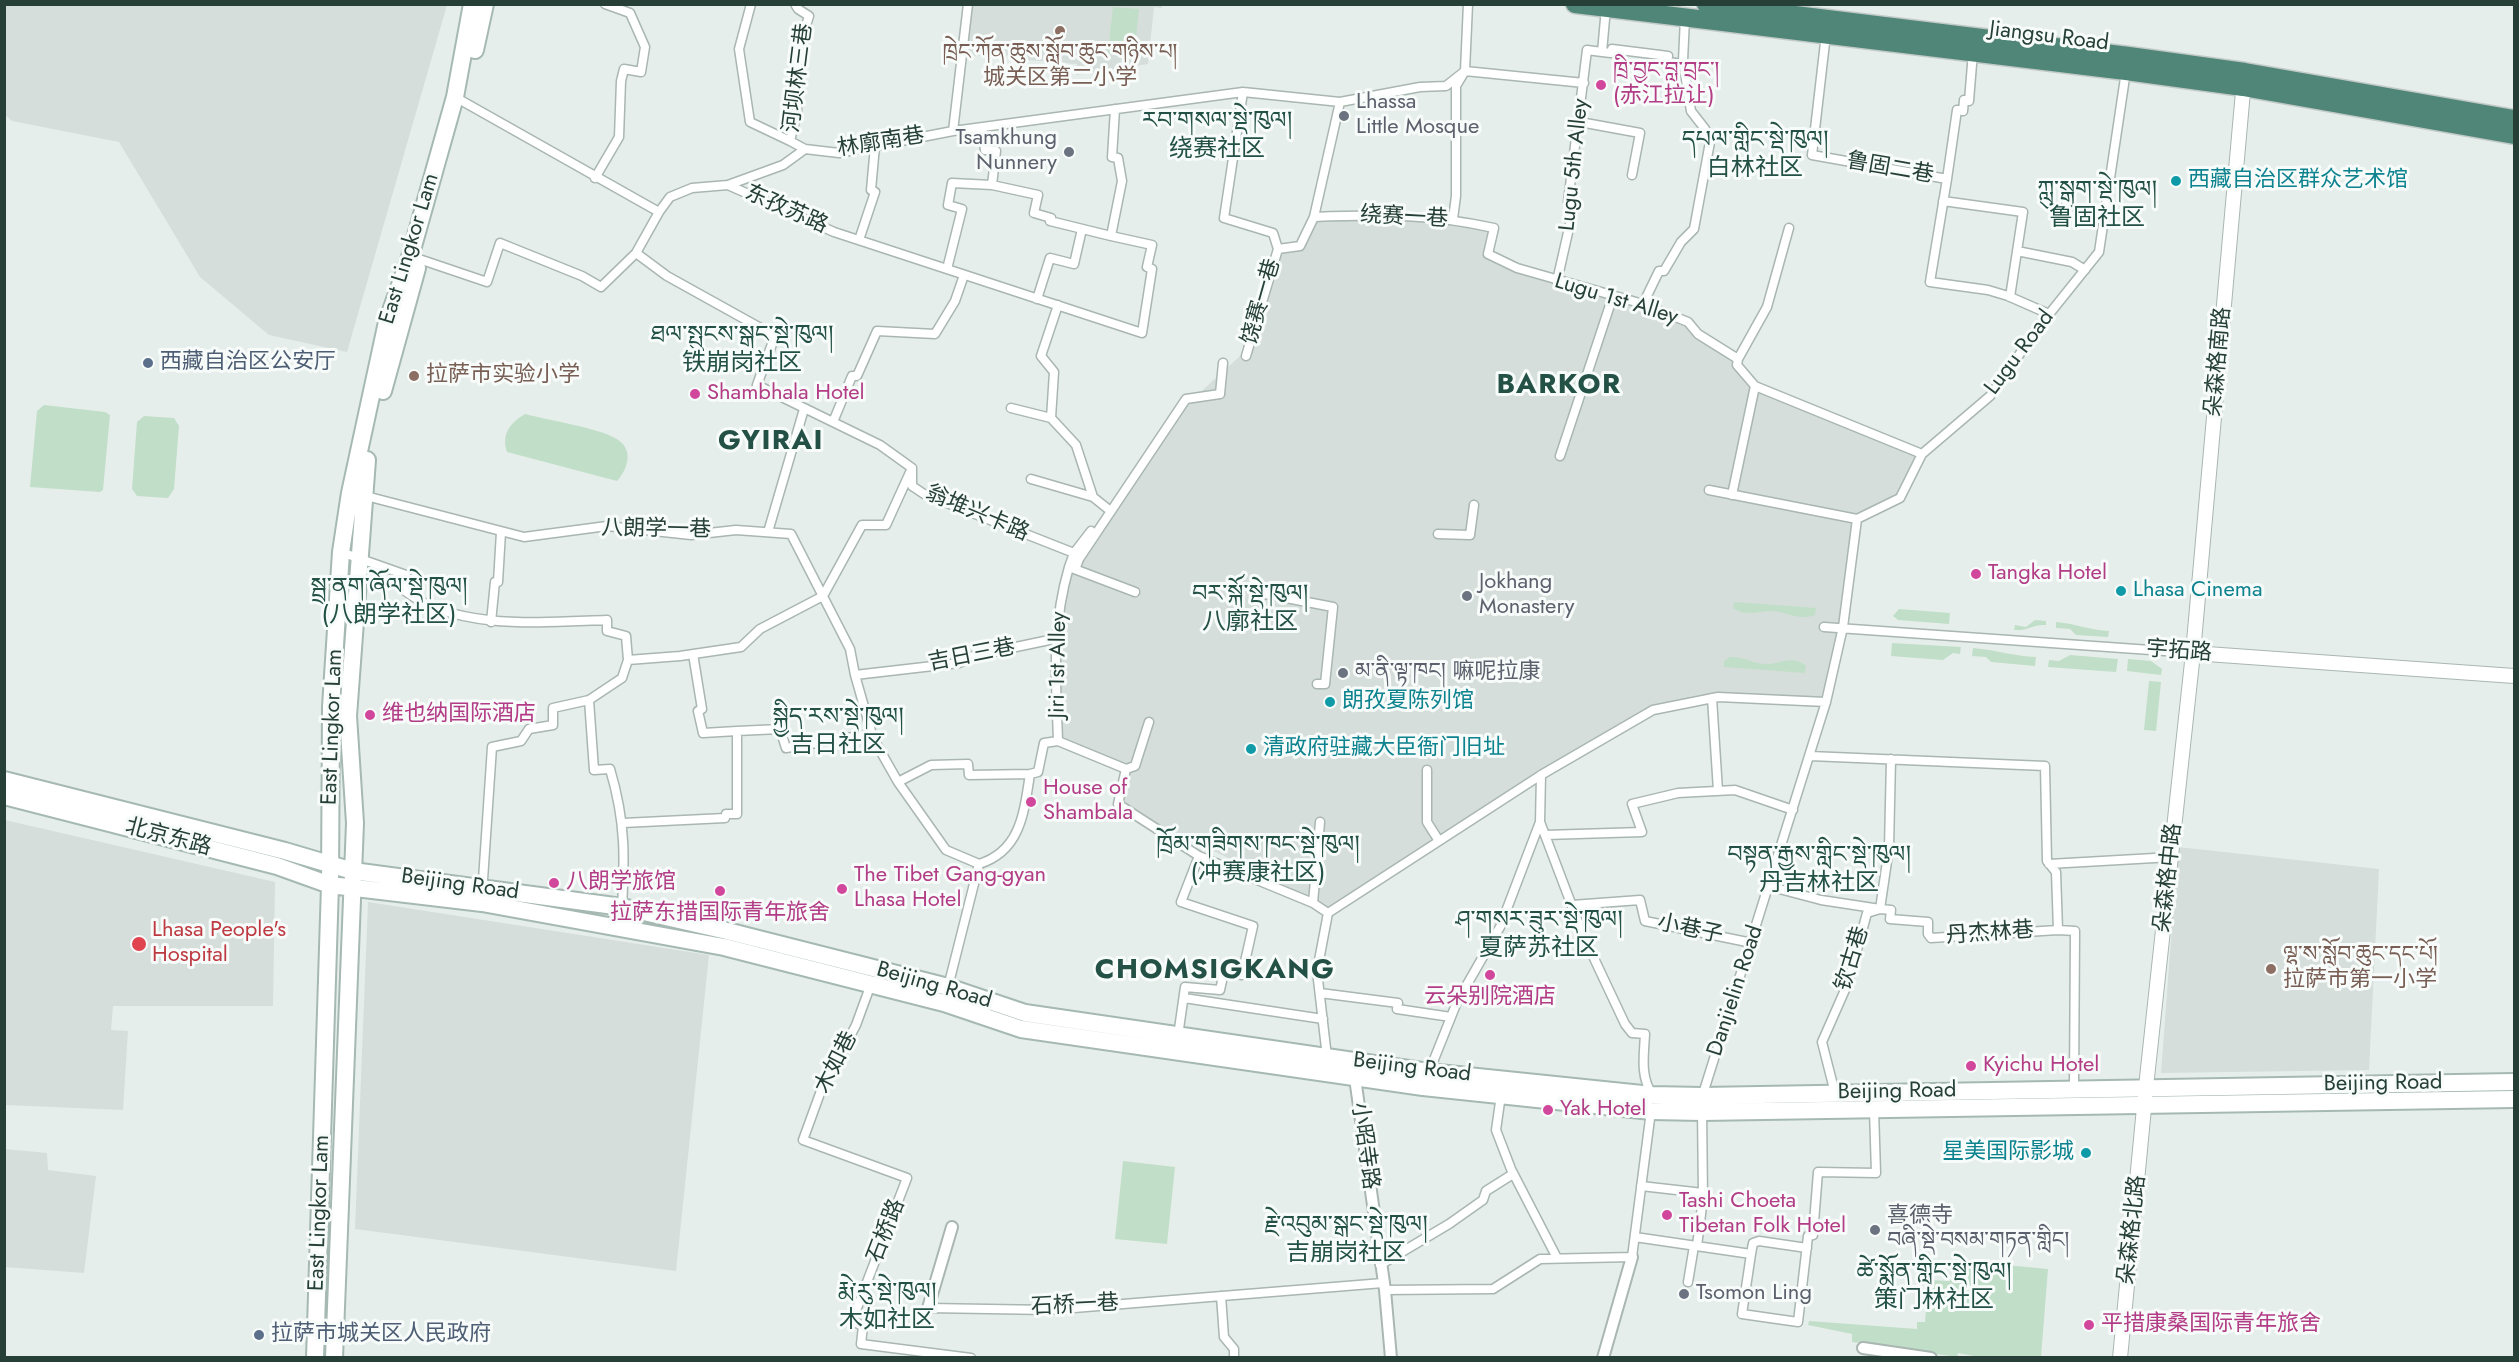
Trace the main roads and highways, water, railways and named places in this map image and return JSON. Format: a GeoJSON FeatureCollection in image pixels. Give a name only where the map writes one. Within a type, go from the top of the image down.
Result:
{"type":"FeatureCollection","features":[{"type":"Feature","properties":{"kind":"highway","name":"Jiangsu Road"},"geometry":{"type":"LineString","coordinates":[[1575,4],[2126,71],[2244,80],[2514,135]]}},
{"type":"Feature","properties":{"kind":"highway","name":"Jiangsu Road"},"geometry":{"type":"LineString","coordinates":[[1706,4],[2514,119]]}},
{"type":"Feature","properties":{"kind":"main road","name":"East Lingkor Lam"},"geometry":{"type":"LineString","coordinates":[[334,1358],[355,823],[348,716],[358,559],[356,494],[387,322],[460,99],[472,4]]}},
{"type":"Feature","properties":{"kind":"main road","name":"East Lingkor Lam"},"geometry":{"type":"LineString","coordinates":[[315,1358],[330,885],[331,706],[341,552],[485,4]]}},
{"type":"Feature","properties":{"kind":"main road","name":"北京东路"},"geometry":{"type":"LineString","coordinates":[[4,780],[330,864]]}},
{"type":"Feature","properties":{"kind":"main road","name":"北京东路"},"geometry":{"type":"LineString","coordinates":[[4,796],[277,866],[330,885]]}},
{"type":"Feature","properties":{"kind":"main road","name":"Beijing Road"},"geometry":{"type":"LineString","coordinates":[[330,864],[353,879],[724,947],[944,1003],[1021,1029],[1355,1078],[1501,1095],[1652,1103],[1874,1108],[2146,1095],[2514,1082]]}},
{"type":"Feature","properties":{"kind":"main road","name":"Beijing Road"},"geometry":{"type":"LineString","coordinates":[[330,885],[353,879],[484,887],[622,907],[948,987],[1025,1013],[1652,1103]]}},
{"type":"Feature","properties":{"kind":"main road","name":"Beijing Road"},"geometry":{"type":"LineString","coordinates":[[1702,1104],[1834,1093],[2074,1088],[2146,1095],[2514,1099]]}},
{"type":"Feature","properties":{"kind":"place","name":"ཁྲེང་ཀོན་ཆུས་སློབ་ཆུང་གཉིས་པ། 城关区第二小学"},"geometry":{"type":"Point","coordinates":[1060,31]}},
{"type":"Feature","properties":{"kind":"place","name":"ཁྲི་བྱང་བླ་བྲང་། (赤江拉让)"},"geometry":{"type":"Point","coordinates":[1601,85]}},
{"type":"Feature","properties":{"kind":"place","name":"Lhassa Little Mosque"},"geometry":{"type":"Point","coordinates":[1344,116]}},
{"type":"Feature","properties":{"kind":"place","name":"Tsamkhung Nunnery"},"geometry":{"type":"Point","coordinates":[1069,152]}},
{"type":"Feature","properties":{"kind":"place","name":"西藏自治区群众艺术馆"},"geometry":{"type":"Point","coordinates":[2176,181]}},
{"type":"Feature","properties":{"kind":"place","name":"西藏自治区公安厅"},"geometry":{"type":"Point","coordinates":[148,363]}},
{"type":"Feature","properties":{"kind":"place","name":"拉萨市实验小学"},"geometry":{"type":"Point","coordinates":[414,376]}},
{"type":"Feature","properties":{"kind":"place","name":"Shambhala Hotel"},"geometry":{"type":"Point","coordinates":[695,394]}},
{"type":"Feature","properties":{"kind":"place","name":"Tangka Hotel"},"geometry":{"type":"Point","coordinates":[1976,574]}},
{"type":"Feature","properties":{"kind":"place","name":"Lhasa Cinema"},"geometry":{"type":"Point","coordinates":[2121,591]}},
{"type":"Feature","properties":{"kind":"place","name":"Jokhang Monastery"},"geometry":{"type":"Point","coordinates":[1467,596]}},
{"type":"Feature","properties":{"kind":"place","name":"མ་ནི་ལྟ་ཁང། 嘛呢拉康"},"geometry":{"type":"Point","coordinates":[1343,673]}},
{"type":"Feature","properties":{"kind":"place","name":"朗孜夏陈列馆"},"geometry":{"type":"Point","coordinates":[1330,702]}},
{"type":"Feature","properties":{"kind":"place","name":"维也纳国际酒店"},"geometry":{"type":"Point","coordinates":[370,715]}},
{"type":"Feature","properties":{"kind":"place","name":"清政府驻藏大臣衙门旧址"},"geometry":{"type":"Point","coordinates":[1251,749]}},
{"type":"Feature","properties":{"kind":"place","name":"House of Shambala"},"geometry":{"type":"Point","coordinates":[1031,802]}},
{"type":"Feature","properties":{"kind":"place","name":"八朗学旅馆"},"geometry":{"type":"Point","coordinates":[554,883]}},
{"type":"Feature","properties":{"kind":"place","name":"The Tibet Gang-gyan Lhasa Hotel"},"geometry":{"type":"Point","coordinates":[842,889]}},
{"type":"Feature","properties":{"kind":"place","name":"拉萨东措国际青年旅舍"},"geometry":{"type":"Point","coordinates":[720,891]}},
{"type":"Feature","properties":{"kind":"place","name":"Lhasa People's Hospital"},"geometry":{"type":"Point","coordinates":[139,944]}},
{"type":"Feature","properties":{"kind":"place","name":"ལྷ་ས་སློབ་ཆུང་དང་པོ། 拉萨市第一小学"},"geometry":{"type":"Point","coordinates":[2271,969]}},
{"type":"Feature","properties":{"kind":"place","name":"云朵别院酒店"},"geometry":{"type":"Point","coordinates":[1490,975]}},
{"type":"Feature","properties":{"kind":"place","name":"Kyichu Hotel"},"geometry":{"type":"Point","coordinates":[1971,1066]}},
{"type":"Feature","properties":{"kind":"place","name":"Yak Hotel"},"geometry":{"type":"Point","coordinates":[1548,1110]}},
{"type":"Feature","properties":{"kind":"place","name":"星美国际影城"},"geometry":{"type":"Point","coordinates":[2086,1153]}},
{"type":"Feature","properties":{"kind":"place","name":"Tashi Choeta Tibetan Folk Hotel"},"geometry":{"type":"Point","coordinates":[1667,1215]}},
{"type":"Feature","properties":{"kind":"place","name":"喜德寺 བཞི་སྡེ་བསམ་གཏན་གླིང།"},"geometry":{"type":"Point","coordinates":[1875,1230]}},
{"type":"Feature","properties":{"kind":"place","name":"Tsomon Ling"},"geometry":{"type":"Point","coordinates":[1684,1294]}},
{"type":"Feature","properties":{"kind":"place","name":"平措康桑国际青年旅舍"},"geometry":{"type":"Point","coordinates":[2089,1325]}},
{"type":"Feature","properties":{"kind":"place","name":"拉萨市城关区人民政府"},"geometry":{"type":"Point","coordinates":[259,1335]}},
{"type":"Feature","properties":{"kind":"district","name":"རབ་གསལ་སྡེ་ཁུལ། 绕赛社区"},"geometry":{"type":"Point","coordinates":[1217,136]}},
{"type":"Feature","properties":{"kind":"district","name":"དཔལ་གླིང་སྡེ་ཁུལ། 白林社区"},"geometry":{"type":"Point","coordinates":[1755,155]}},
{"type":"Feature","properties":{"kind":"district","name":"ཀླུ་སྒུག་སྡེ་ཁུལ། 鲁固社区"},"geometry":{"type":"Point","coordinates":[2097,205]}},
{"type":"Feature","properties":{"kind":"district","name":"ཐལ་སྤུངས་སྒང་སྡེ་ཁུལ། 铁崩岗社区"},"geometry":{"type":"Point","coordinates":[742,350]}},
{"type":"Feature","properties":{"kind":"district","name":"BARKOR"},"geometry":{"type":"Point","coordinates":[1559,386]}},
{"type":"Feature","properties":{"kind":"district","name":"GYIRAI"},"geometry":{"type":"Point","coordinates":[771,442]}},
{"type":"Feature","properties":{"kind":"district","name":"སྦྲ་ནག་ཞོལ་སྡེ་ཁུལ། (八朗学社区)"},"geometry":{"type":"Point","coordinates":[389,602]}},
{"type":"Feature","properties":{"kind":"district","name":"བར་སྐོ་སྡེ་ཁུལ། 八廓社区"},"geometry":{"type":"Point","coordinates":[1250,609]}},
{"type":"Feature","properties":{"kind":"district","name":"སྐྱིད་རས་སྡེ་ཁུལ། 吉日社区"},"geometry":{"type":"Point","coordinates":[838,732]}},
{"type":"Feature","properties":{"kind":"district","name":"ཁྲོམ་གཟིགས་ཁང་སྡེ་ཁུལ། (冲赛康社区)"},"geometry":{"type":"Point","coordinates":[1258,860]}},
{"type":"Feature","properties":{"kind":"district","name":"བསྟན་རྒྱས་གླིང་སྡེ་ཁུལ། 丹吉林社区"},"geometry":{"type":"Point","coordinates":[1819,870]}},
{"type":"Feature","properties":{"kind":"district","name":"ཤ་གསར་ཟུར་སྡེ་ཁུལ། 夏萨苏社区"},"geometry":{"type":"Point","coordinates":[1539,935]}},
{"type":"Feature","properties":{"kind":"district","name":"CHOMSIGKANG"},"geometry":{"type":"Point","coordinates":[1215,971]}},
{"type":"Feature","properties":{"kind":"district","name":"རྗེ་འབུམ་སྒང་སྡེ་ཁུལ། 吉崩岗社区"},"geometry":{"type":"Point","coordinates":[1346,1240]}},
{"type":"Feature","properties":{"kind":"district","name":"ཚེ་སྨོན་གླིང་སྡེ་ཁུལ། 策门林社区"},"geometry":{"type":"Point","coordinates":[1934,1287]}},
{"type":"Feature","properties":{"kind":"district","name":"རྨེ་རུ་སྡེ་ཁུལ། 木如社区"},"geometry":{"type":"Point","coordinates":[887,1307]}}]}
